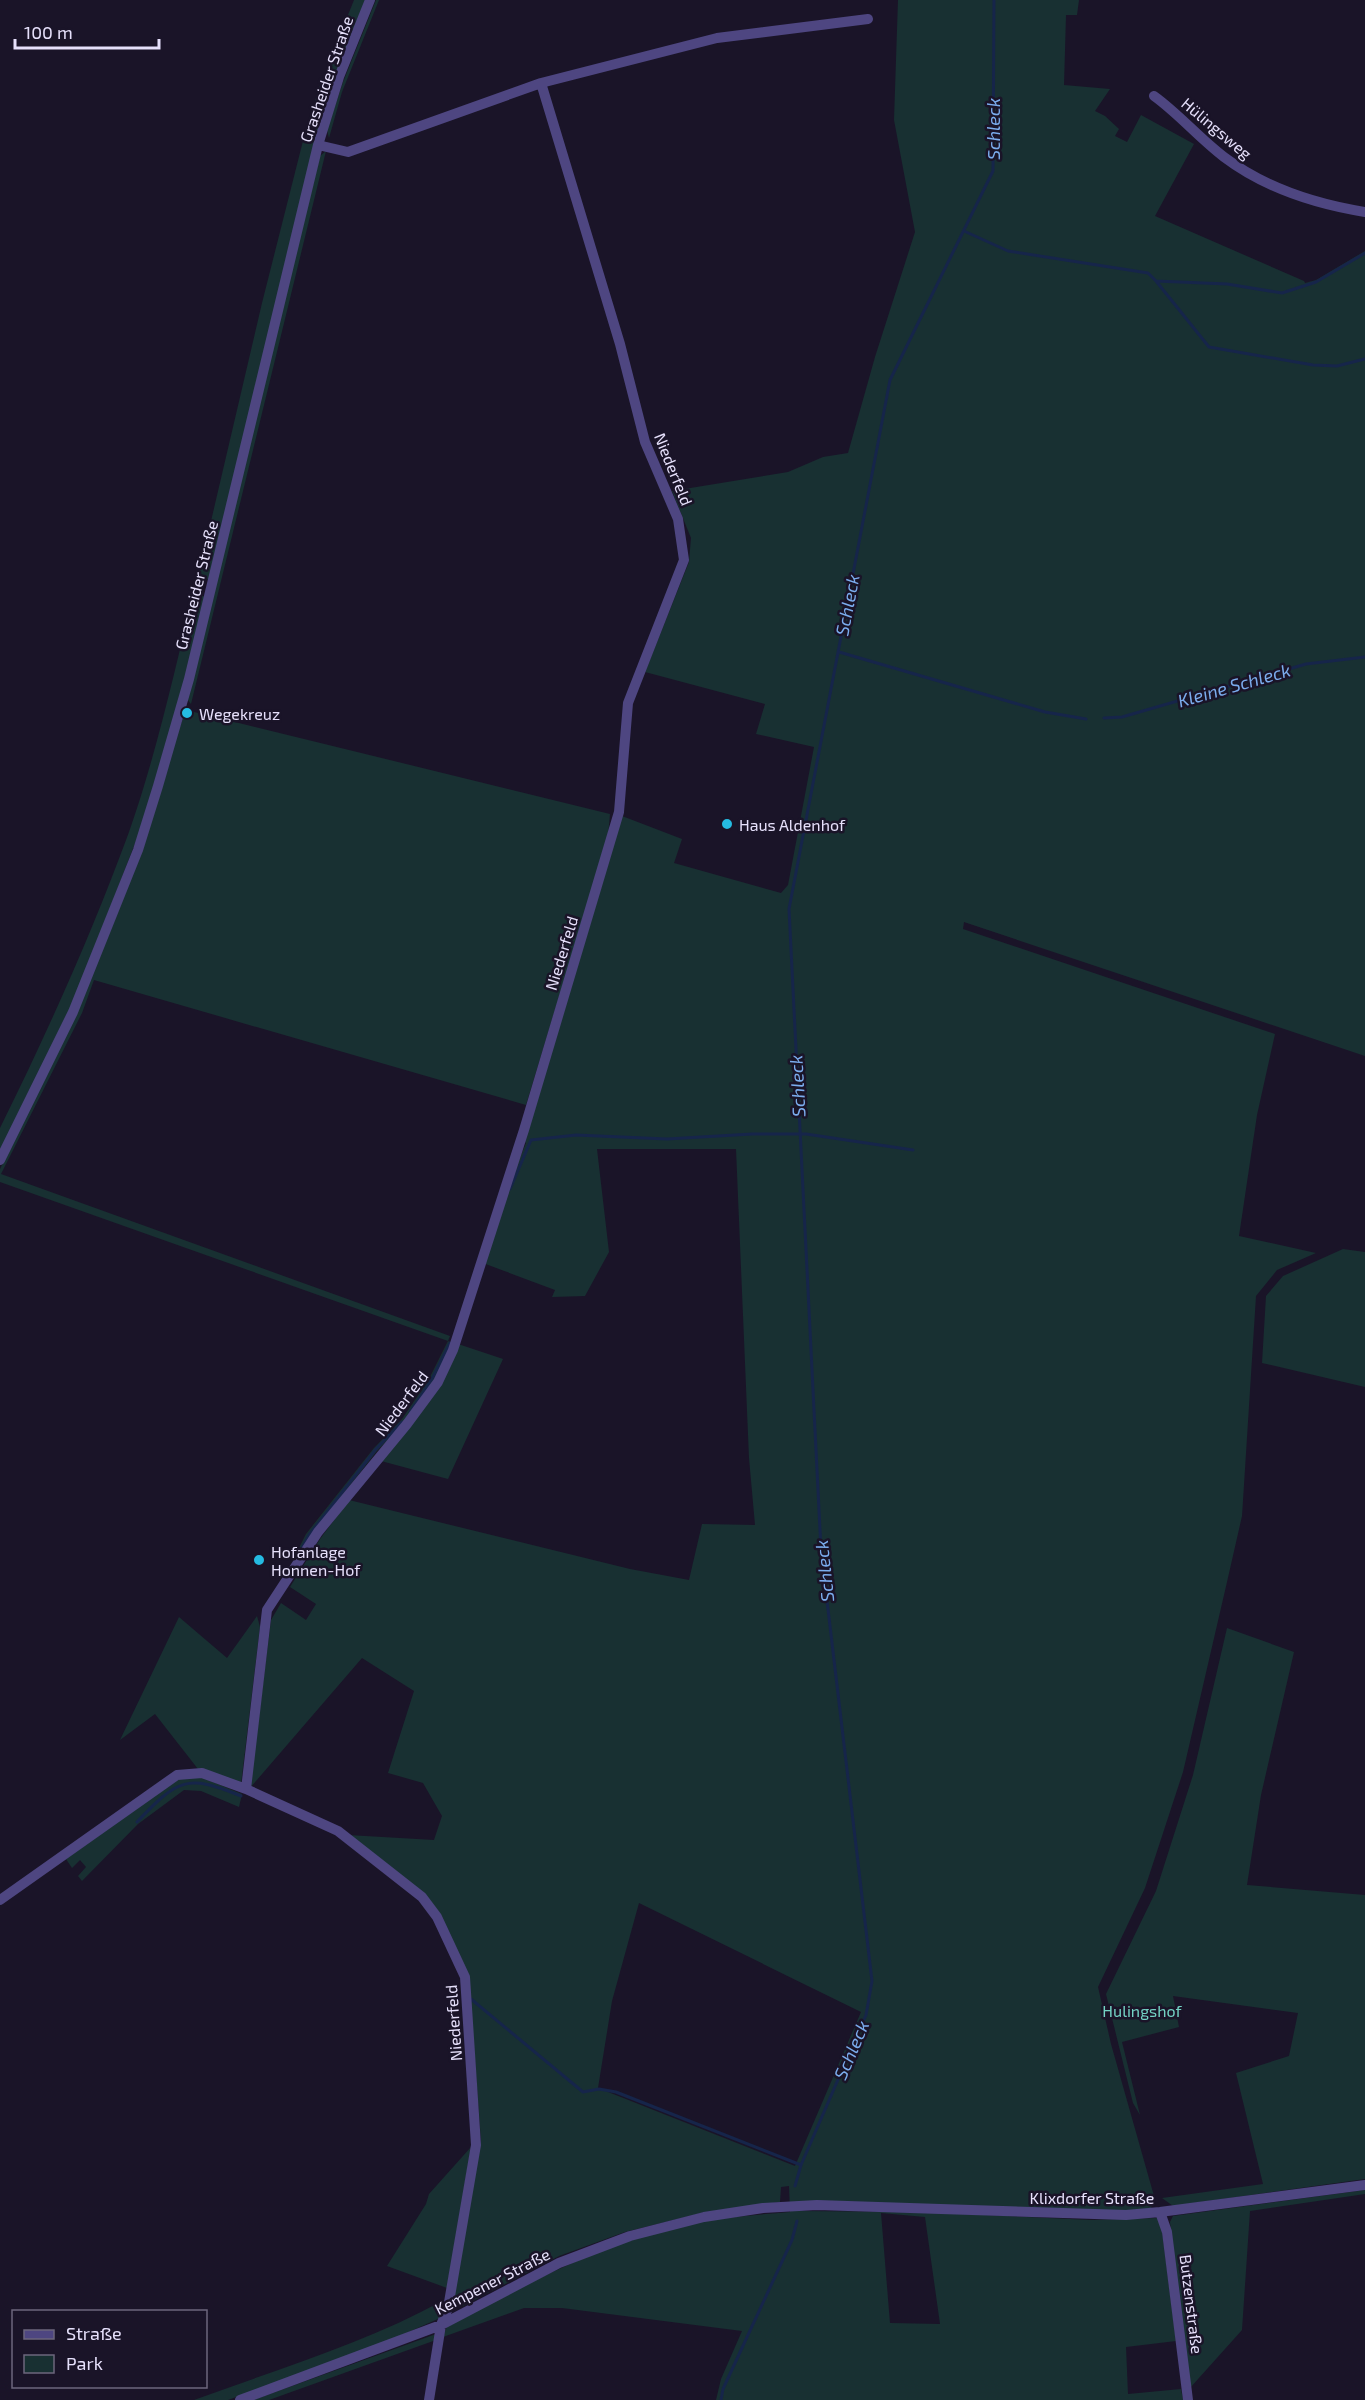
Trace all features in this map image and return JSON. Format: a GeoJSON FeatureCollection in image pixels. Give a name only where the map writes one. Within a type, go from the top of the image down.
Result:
{"type":"FeatureCollection","features":[{"type":"Feature","properties":{"kind":"street","name":"Grasheider Straße"},"geometry":{"type":"LineString","coordinates":[[0,1160],[73,1012],[138,850],[189,679],[318,145],[339,77],[370,0]]}},
{"type":"Feature","properties":{"kind":"street"},"geometry":{"type":"LineString","coordinates":[[318,145],[348,152],[541,83],[717,38],[868,20]]}},
{"type":"Feature","properties":{"kind":"street","name":"Niederfeld"},"geometry":{"type":"LineString","coordinates":[[246,1789],[267,1610],[318,1532],[407,1424],[438,1382],[453,1350],[524,1131],[619,812],[628,703],[684,560],[678,519],[645,442],[620,344],[541,83]]}},
{"type":"Feature","properties":{"kind":"street","name":"Hülingsweg"},"geometry":{"type":"LineString","coordinates":[[1154,96],[1223,156],[1246,172],[1298,196],[1330,206],[1365,212]]}},
{"type":"Feature","properties":{"kind":"street","name":"Niederfeld"},"geometry":{"type":"LineString","coordinates":[[0,1900],[177,1775],[202,1773],[246,1789],[338,1830],[422,1897],[438,1917],[465,1977],[476,2145],[448,2308],[441,2325],[429,2400]]}},
{"type":"Feature","properties":{"kind":"street","name":"Klixdorfer Straße"},"geometry":{"type":"LineString","coordinates":[[763,2208],[817,2205],[1084,2214],[1160,2212],[1365,2185]]}},
{"type":"Feature","properties":{"kind":"street","name":"Kempener Straße"},"geometry":{"type":"LineString","coordinates":[[240,2400],[441,2325],[559,2263],[630,2236],[704,2217],[763,2208]]}},
{"type":"Feature","properties":{"kind":"street","name":"Butzenstraße"},"geometry":{"type":"LineString","coordinates":[[1160,2212],[1167,2232],[1188,2400]]}},
{"type":"Feature","properties":{"kind":"green space"},"geometry":{"type":"Polygon","coordinates":[[[354,0],[365,0],[337,71],[209,579],[197,581],[262,303],[306,129],[320,85],[354,0]]]}},
{"type":"Feature","properties":{"kind":"green space"},"geometry":{"type":"Polygon","coordinates":[[[376,0],[379,0],[342,92],[329,138],[327,130],[343,82],[376,0]]]}},
{"type":"Feature","properties":{"kind":"green space"},"geometry":{"type":"Polygon","coordinates":[[[898,0],[1079,0],[1077,15],[1066,15],[1064,85],[1110,89],[1095,111],[1105,116],[1119,129],[1115,136],[1127,142],[1141,115],[1194,144],[1155,216],[1305,283],[1316,280],[1365,251],[1365,1056],[964,922],[963,929],[1275,1034],[1257,1115],[1239,1236],[1316,1253],[1277,1270],[1256,1296],[1242,1516],[1227,1582],[1183,1772],[1145,1888],[1098,1987],[1111,2044],[1154,2196],[1151,2209],[1111,2211],[832,2201],[800,2211],[917,2212],[1092,2220],[1157,2218],[1161,2223],[1176,2341],[1126,2347],[1128,2394],[1181,2389],[1183,2400],[716,2400],[721,2379],[742,2331],[562,2308],[524,2308],[443,2337],[447,2326],[544,2276],[612,2247],[681,2226],[717,2219],[790,2212],[789,2186],[781,2187],[780,2202],[706,2212],[625,2232],[559,2256],[455,2308],[452,2303],[453,2295],[481,2141],[470,1994],[440,1917],[348,1835],[434,1840],[442,1816],[423,1783],[388,1773],[414,1691],[362,1658],[250,1788],[271,1620],[281,1603],[306,1620],[316,1604],[290,1587],[320,1539],[349,1500],[630,1569],[689,1580],[702,1524],[755,1525],[749,1458],[736,1149],[597,1149],[609,1252],[585,1296],[552,1297],[555,1290],[483,1263],[509,1184],[526,1143],[524,1141],[622,816],[682,839],[674,863],[781,893],[788,885],[814,747],[756,734],[765,704],[645,672],[689,562],[691,538],[672,491],[788,472],[823,457],[848,453],[875,357],[915,232],[894,120],[898,0]],[[639,1903],[612,2001],[598,2088],[795,2166],[861,2012],[639,1903]],[[881,2213],[890,2323],[940,2324],[925,2217],[881,2213]]]}},
{"type":"Feature","properties":{"kind":"green space"},"geometry":{"type":"Polygon","coordinates":[[[326,151],[191,704],[187,699],[320,156],[326,151]]]}},
{"type":"Feature","properties":{"kind":"green space"},"geometry":{"type":"Polygon","coordinates":[[[195,587],[205,598],[179,705],[144,820],[76,996],[0,1152],[0,1128],[69,982],[129,832],[157,741],[195,587]]]}},
{"type":"Feature","properties":{"kind":"green space"},"geometry":{"type":"Polygon","coordinates":[[[186,710],[610,814],[608,836],[526,1105],[94,980],[82,1013],[1,1174],[450,1336],[448,1341],[0,1182],[0,1169],[62,1042],[186,710]]]}},
{"type":"Feature","properties":{"kind":"green space"},"geometry":{"type":"Polygon","coordinates":[[[1343,1249],[1365,1252],[1365,1387],[1262,1363],[1266,1296],[1283,1276],[1343,1249]]]}},
{"type":"Feature","properties":{"kind":"green space"},"geometry":{"type":"Polygon","coordinates":[[[448,1341],[452,1343],[434,1380],[405,1422],[377,1451],[310,1536],[297,1560],[294,1558],[306,1534],[374,1448],[402,1419],[429,1379],[448,1341]]]}},
{"type":"Feature","properties":{"kind":"green space"},"geometry":{"type":"Polygon","coordinates":[[[458,1344],[503,1359],[448,1479],[381,1461],[458,1344]]]}},
{"type":"Feature","properties":{"kind":"green space"},"geometry":{"type":"Polygon","coordinates":[[[257,1616],[260,1627],[241,1784],[198,1769],[155,1714],[120,1740],[179,1617],[227,1658],[257,1616]]]}},
{"type":"Feature","properties":{"kind":"green space","name":"Hulingshof"},"geometry":{"type":"Polygon","coordinates":[[[1227,1628],[1294,1652],[1261,1795],[1247,1885],[1365,1895],[1365,2179],[1173,2206],[1162,2198],[1263,2184],[1236,2073],[1289,2056],[1298,2013],[1173,1996],[1179,2027],[1122,2042],[1140,2115],[1133,2103],[1106,1994],[1156,1891],[1193,1775],[1227,1628]]]}},
{"type":"Feature","properties":{"kind":"green space"},"geometry":{"type":"Polygon","coordinates":[[[201,1777],[242,1794],[239,1807],[201,1791],[184,1790],[138,1824],[82,1881],[78,1876],[86,1867],[80,1860],[72,1868],[66,1859],[180,1778],[201,1777]]]}},
{"type":"Feature","properties":{"kind":"green space"},"geometry":{"type":"Polygon","coordinates":[[[471,2147],[447,2288],[387,2266],[426,2204],[429,2194],[471,2147]]]}},
{"type":"Feature","properties":{"kind":"green space"},"geometry":{"type":"Polygon","coordinates":[[[1365,2190],[1365,2194],[1250,2211],[1242,2330],[1190,2388],[1170,2222],[1173,2216],[1365,2190]]]}},
{"type":"Feature","properties":{"kind":"green space"},"geometry":{"type":"Polygon","coordinates":[[[444,2300],[440,2318],[384,2343],[228,2400],[194,2400],[353,2342],[444,2300]]]}},
{"type":"Feature","properties":{"kind":"green space"},"geometry":{"type":"Polygon","coordinates":[[[436,2334],[436,2340],[269,2400],[253,2400],[436,2334]]]}},
{"type":"Feature","properties":{"kind":"waterway","name":"Schleck"},"geometry":{"type":"LineString","coordinates":[[795,2186],[801,2165],[866,2015],[872,1981],[821,1550],[789,909],[890,380],[993,171],[994,0]]}},
{"type":"Feature","properties":{"kind":"waterway"},"geometry":{"type":"LineString","coordinates":[[964,231],[1008,251],[1148,273],[1156,281],[1227,284],[1282,293],[1316,282],[1365,253]]}},
{"type":"Feature","properties":{"kind":"waterway"},"geometry":{"type":"LineString","coordinates":[[1156,281],[1209,347],[1313,365],[1337,366],[1365,359]]}},
{"type":"Feature","properties":{"kind":"waterway","name":"Kleine Schleck"},"geometry":{"type":"LineString","coordinates":[[839,652],[1045,712],[1086,719]]}},
{"type":"Feature","properties":{"kind":"waterway","name":"Kleine Schleck"},"geometry":{"type":"LineString","coordinates":[[1104,718],[1122,717],[1306,664],[1365,657]]}},
{"type":"Feature","properties":{"kind":"waterway"},"geometry":{"type":"LineString","coordinates":[[510,1189],[531,1140],[576,1135],[667,1139],[752,1134],[806,1134],[913,1150]]}},
{"type":"Feature","properties":{"kind":"waterway"},"geometry":{"type":"LineString","coordinates":[[410,1412],[432,1379],[450,1343]]}},
{"type":"Feature","properties":{"kind":"waterway"},"geometry":{"type":"LineString","coordinates":[[302,1548],[309,1535],[376,1449],[402,1422]]}},
{"type":"Feature","properties":{"kind":"waterway"},"geometry":{"type":"LineString","coordinates":[[137,1822],[162,1797],[183,1785],[207,1784],[241,1796]]}},
{"type":"Feature","properties":{"kind":"waterway"},"geometry":{"type":"LineString","coordinates":[[471,1999],[583,2092],[599,2089],[616,2092],[801,2165]]}},
{"type":"Feature","properties":{"kind":"waterway","name":"Schleck"},"geometry":{"type":"LineString","coordinates":[[721,2400],[723,2389],[792,2240],[797,2221]]}},
{"type":"Feature","properties":{"kind":"place","name":"Wegekreuz"},"geometry":{"type":"Point","coordinates":[187,713]}},
{"type":"Feature","properties":{"kind":"place","name":"Haus Aldenhof"},"geometry":{"type":"Point","coordinates":[727,824]}},
{"type":"Feature","properties":{"kind":"place","name":"Hofanlage Honnen-Hof"},"geometry":{"type":"Point","coordinates":[259,1560]}}]}
